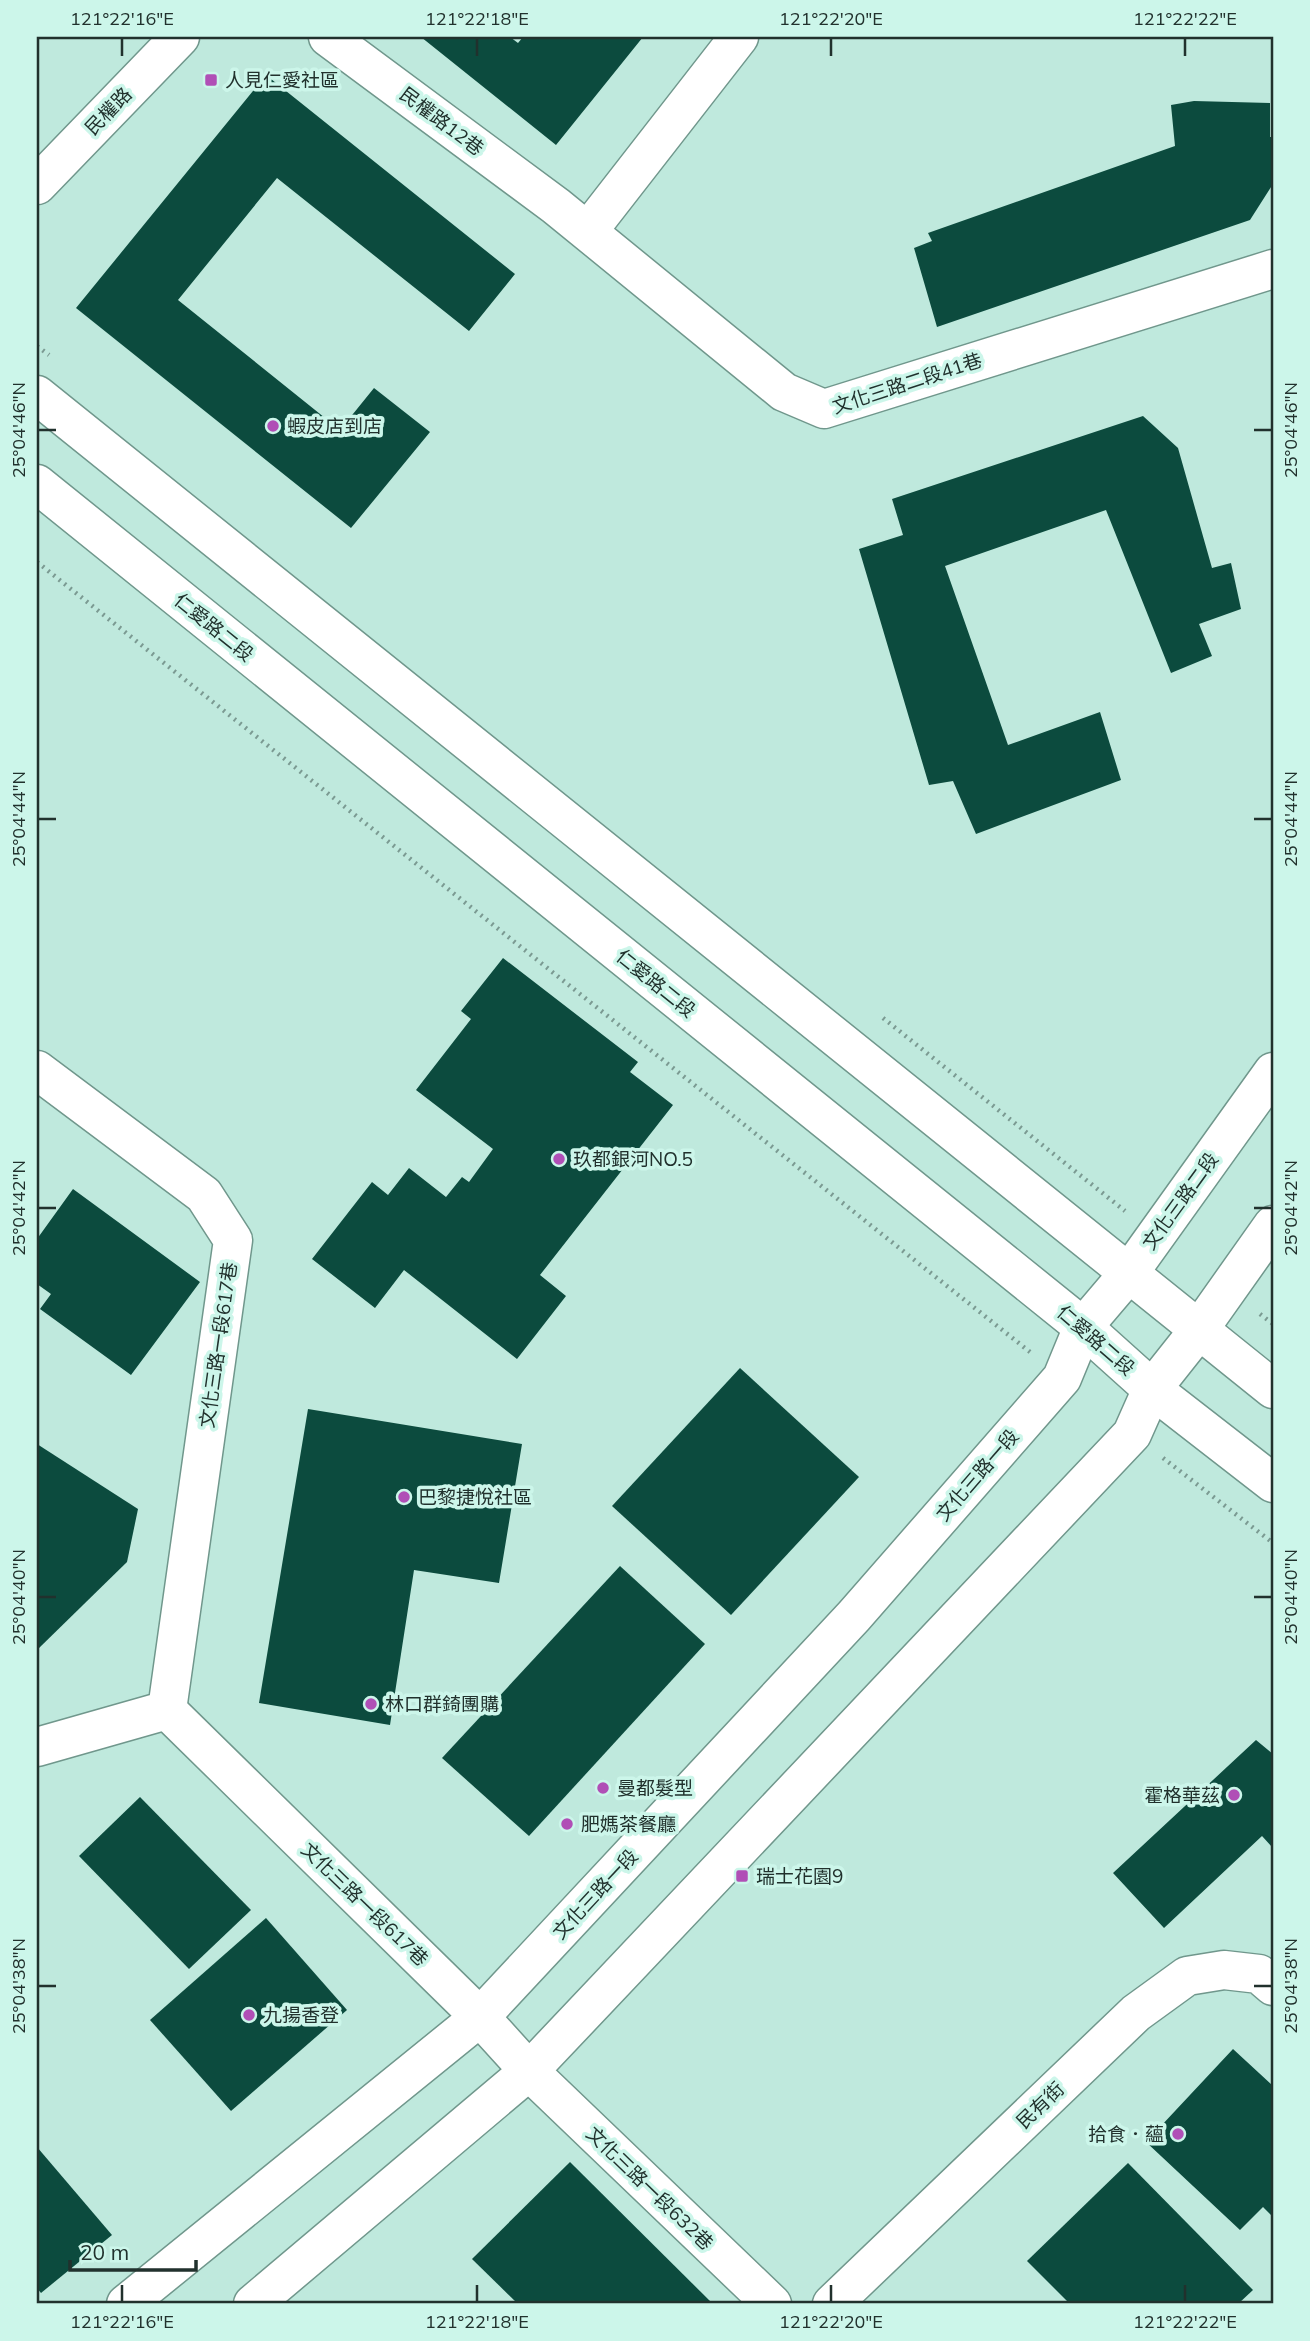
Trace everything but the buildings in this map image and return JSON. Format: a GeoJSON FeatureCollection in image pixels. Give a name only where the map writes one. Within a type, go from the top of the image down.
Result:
{"type":"FeatureCollection","features":[{"type":"Feature","properties":{"kind":"street","name":"民權路"},"geometry":{"type":"LineString","coordinates":[[37,186],[180,37]]}},
{"type":"Feature","properties":{"kind":"street","name":"民權路12巷"},"geometry":{"type":"LineString","coordinates":[[328,37],[556,205]]}},
{"type":"Feature","properties":{"kind":"street"},"geometry":{"type":"LineString","coordinates":[[588,231],[739,37]]}},
{"type":"Feature","properties":{"kind":"street","name":"文化三路二段41巷"},"geometry":{"type":"LineString","coordinates":[[556,205],[784,393],[824,409],[1273,269]]}},
{"type":"Feature","properties":{"kind":"street"},"geometry":{"type":"LineString","coordinates":[[37,395],[1273,1389]]}},
{"type":"Feature","properties":{"kind":"street","name":"仁愛路二段"},"geometry":{"type":"LineString","coordinates":[[37,484],[1083,1327],[1152,1389],[1273,1483]]}},
{"type":"Feature","properties":{"kind":"street","name":"文化三路一段617巷"},"geometry":{"type":"LineString","coordinates":[[37,1070],[204,1195],[233,1240],[167,1710],[480,2017],[528,2071]]}},
{"type":"Feature","properties":{"kind":"street","name":"文化三路二段"},"geometry":{"type":"LineString","coordinates":[[1083,1327],[1129,1273],[1273,1072]]}},
{"type":"Feature","properties":{"kind":"street"},"geometry":{"type":"LineString","coordinates":[[253,2304],[528,2071],[1132,1434],[1152,1389],[1198,1331],[1273,1225]]}},
{"type":"Feature","properties":{"kind":"street","name":"文化三路一段"},"geometry":{"type":"LineString","coordinates":[[126,2304],[480,2017],[854,1616],[1062,1378],[1083,1327]]}},
{"type":"Feature","properties":{"kind":"street"},"geometry":{"type":"LineString","coordinates":[[37,1747],[167,1710]]}},
{"type":"Feature","properties":{"kind":"street","name":"民有街"},"geometry":{"type":"LineString","coordinates":[[832,2304],[1136,2013],[1187,1976],[1224,1970],[1259,1974],[1273,1986]]}},
{"type":"Feature","properties":{"kind":"street","name":"文化三路一段632巷"},"geometry":{"type":"LineString","coordinates":[[528,2071],[772,2304]]}},
{"type":"Feature","properties":{"kind":"path"},"geometry":{"type":"LineString","coordinates":[[37,562],[1062,1378]]}},
{"type":"Feature","properties":{"kind":"path"},"geometry":{"type":"LineString","coordinates":[[1132,1434],[1273,1543]]}},
{"type":"Feature","properties":{"kind":"place","name":"人見仁愛社區"},"geometry":{"type":"Point","coordinates":[211,80]}},
{"type":"Feature","properties":{"kind":"place","name":"蝦皮店到店"},"geometry":{"type":"Point","coordinates":[273,426]}},
{"type":"Feature","properties":{"kind":"place","name":"玖都銀河NO.5"},"geometry":{"type":"Point","coordinates":[559,1159]}},
{"type":"Feature","properties":{"kind":"place","name":"巴黎捷悅社區"},"geometry":{"type":"Point","coordinates":[404,1497]}},
{"type":"Feature","properties":{"kind":"place","name":"林口群錡團購"},"geometry":{"type":"Point","coordinates":[371,1704]}},
{"type":"Feature","properties":{"kind":"place","name":"曼都髮型"},"geometry":{"type":"Point","coordinates":[603,1788]}},
{"type":"Feature","properties":{"kind":"place","name":"霍格華茲"},"geometry":{"type":"Point","coordinates":[1234,1795]}},
{"type":"Feature","properties":{"kind":"place","name":"肥媽茶餐廳"},"geometry":{"type":"Point","coordinates":[567,1824]}},
{"type":"Feature","properties":{"kind":"place","name":"瑞士花園9"},"geometry":{"type":"Point","coordinates":[742,1876]}},
{"type":"Feature","properties":{"kind":"place","name":"九揚香登"},"geometry":{"type":"Point","coordinates":[249,2015]}},
{"type":"Feature","properties":{"kind":"place","name":"拾食．蘊"},"geometry":{"type":"Point","coordinates":[1178,2134]}}]}
